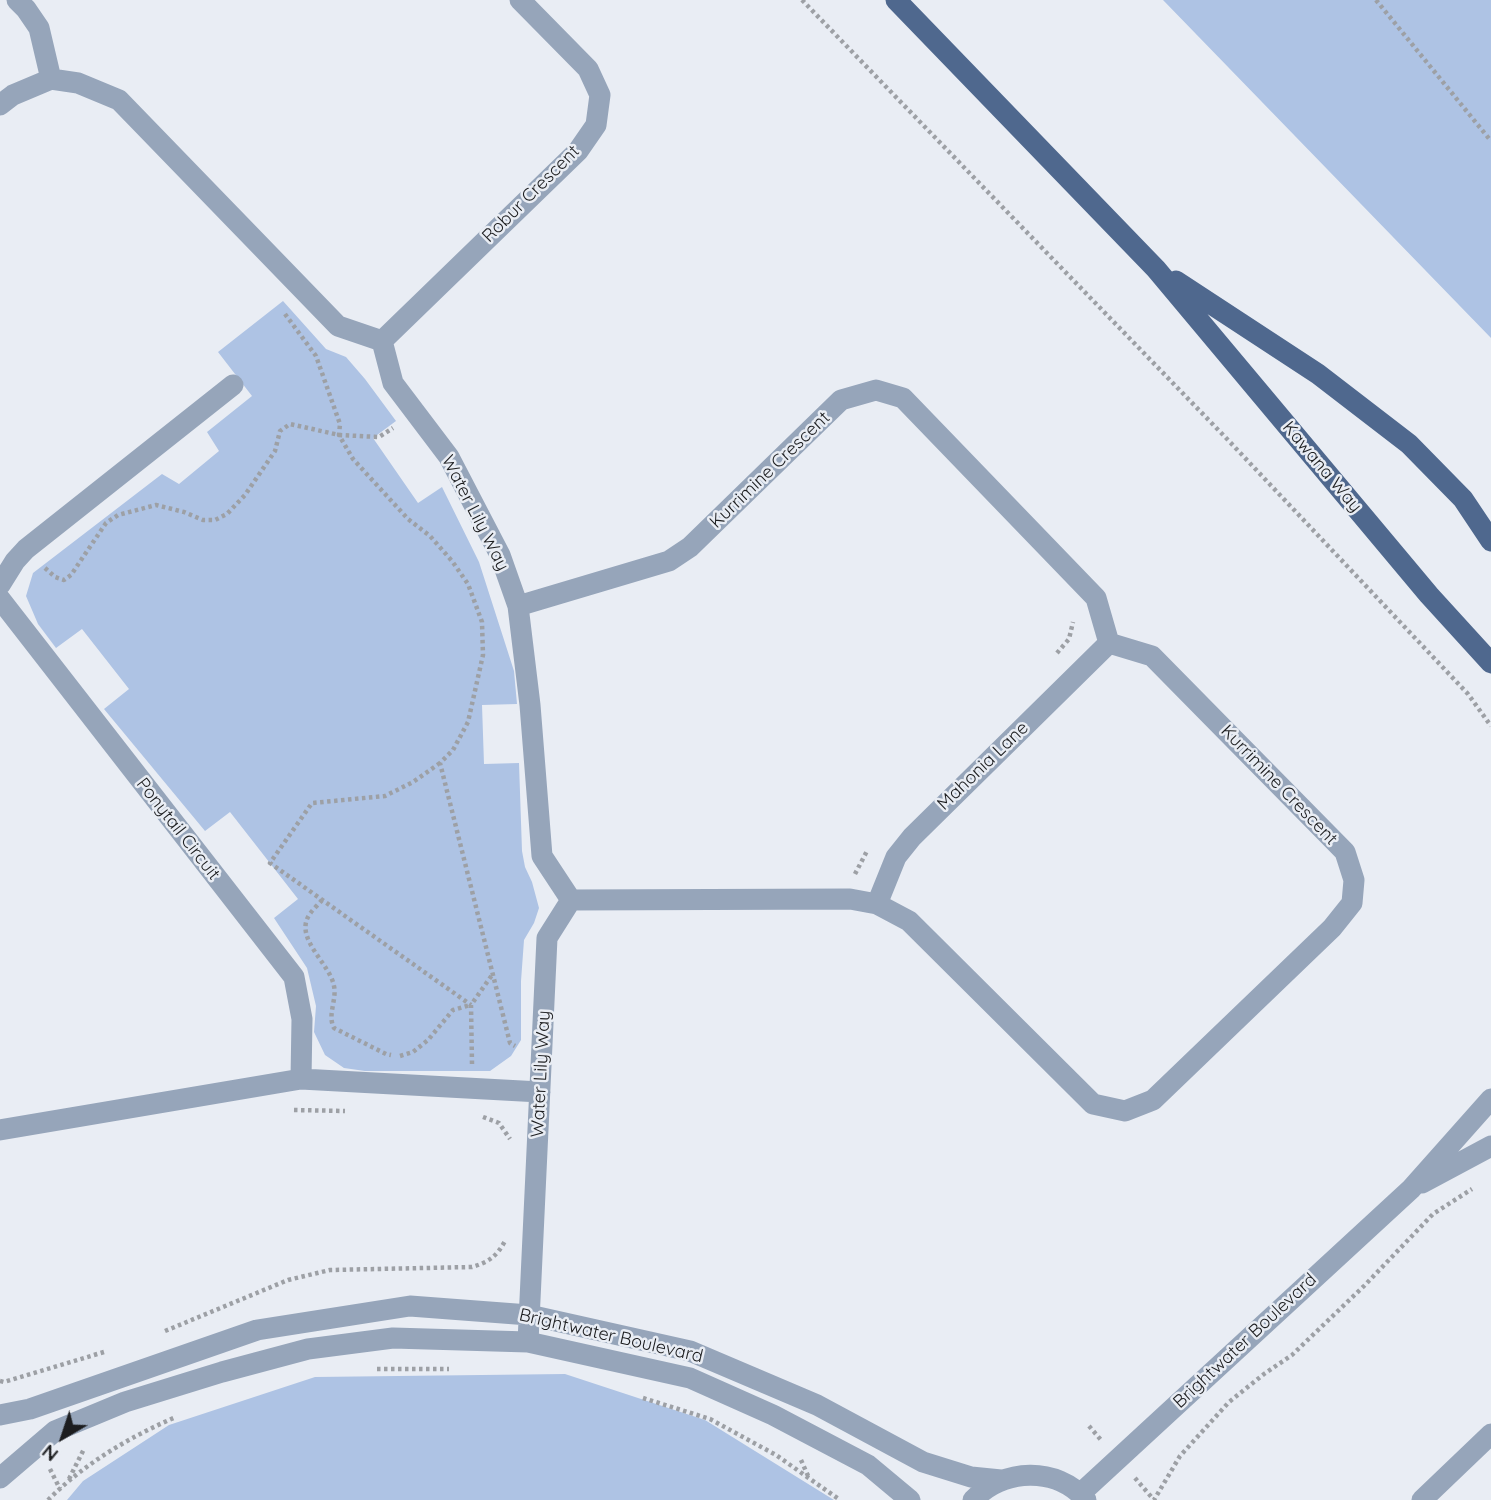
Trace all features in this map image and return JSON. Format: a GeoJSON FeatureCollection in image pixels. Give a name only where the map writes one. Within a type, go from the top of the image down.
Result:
{"type":"FeatureCollection","features":[{"type":"Feature","properties":{"kind":"main road","name":"Kawana Way"},"geometry":{"type":"LineString","coordinates":[[896,0],[1156,269],[1420,585],[1491,663]]}},
{"type":"Feature","properties":{"kind":"main road","name":"Kawana Way"},"geometry":{"type":"LineString","coordinates":[[1156,269],[1318,374],[1409,443],[1463,499],[1491,541]]}},
{"type":"Feature","properties":{"kind":"street"},"geometry":{"type":"LineString","coordinates":[[17,0],[39,27],[51,79]]}},
{"type":"Feature","properties":{"kind":"street","name":"Robur Crescent"},"geometry":{"type":"LineString","coordinates":[[382,341],[578,150],[596,125],[600,95],[588,69],[520,0]]}},
{"type":"Feature","properties":{"kind":"street"},"geometry":{"type":"LineString","coordinates":[[0,105],[13,95],[51,79],[78,83],[119,100],[338,326],[382,341]]}},
{"type":"Feature","properties":{"kind":"street","name":"Water Lily Way"},"geometry":{"type":"LineString","coordinates":[[382,341],[393,383],[449,457],[500,555],[518,606],[530,705],[542,856],[571,900],[547,938],[528,1342]]}},
{"type":"Feature","properties":{"kind":"street"},"geometry":{"type":"LineString","coordinates":[[0,585],[26,549],[233,385]]}},
{"type":"Feature","properties":{"kind":"street","name":"Kurrimine Crescent"},"geometry":{"type":"LineString","coordinates":[[518,606],[669,561],[690,547],[841,400],[876,390],[902,398],[1096,598],[1109,643],[1152,656],[1345,852],[1354,880],[1352,903],[1332,928],[1153,1100],[1125,1111],[1093,1104],[909,921],[877,904],[850,900],[571,900]]}},
{"type":"Feature","properties":{"kind":"street","name":"Ponytail Circuit"},"geometry":{"type":"LineString","coordinates":[[0,599],[294,978],[302,1019],[301,1079]]}},
{"type":"Feature","properties":{"kind":"street","name":"Mahonia Lane"},"geometry":{"type":"LineString","coordinates":[[877,904],[896,857],[912,837],[1109,643]]}},
{"type":"Feature","properties":{"kind":"street"},"geometry":{"type":"LineString","coordinates":[[0,1130],[301,1079],[540,1092]]}},
{"type":"Feature","properties":{"kind":"street","name":"Brightwater Boulevard"},"geometry":{"type":"LineString","coordinates":[[1083,1497],[1411,1189],[1491,1099]]}},
{"type":"Feature","properties":{"kind":"street","name":"Brightwater Boulevard"},"geometry":{"type":"LineString","coordinates":[[1411,1189],[1491,1146]]}},
{"type":"Feature","properties":{"kind":"street","name":"Brightwater Boulevard"},"geometry":{"type":"LineString","coordinates":[[0,1416],[30,1409],[257,1330],[410,1306],[529,1315],[690,1351],[817,1405],[923,1462],[971,1477],[1001,1480]]}},
{"type":"Feature","properties":{"kind":"street","name":"Brightwater Boulevard"},"geometry":{"type":"LineString","coordinates":[[0,1478],[55,1431],[125,1402],[222,1371],[308,1349],[393,1338],[528,1342],[690,1378],[774,1415],[868,1465],[910,1500]]}},
{"type":"Feature","properties":{"kind":"street"},"geometry":{"type":"LineString","coordinates":[[1422,1500],[1491,1434]]}},
{"type":"Feature","properties":{"kind":"street"},"geometry":{"type":"LineString","coordinates":[[974,1500],[983,1490],[1001,1480],[1022,1475],[1043,1475],[1063,1482],[1083,1497]]}},
{"type":"Feature","properties":{"kind":"path"},"geometry":{"type":"LineString","coordinates":[[802,0],[1228,440],[1468,694],[1491,726]]}},
{"type":"Feature","properties":{"kind":"path"},"geometry":{"type":"LineString","coordinates":[[1376,0],[1491,141]]}},
{"type":"Feature","properties":{"kind":"path"},"geometry":{"type":"LineString","coordinates":[[280,306],[316,356],[340,424],[339,435],[353,459],[408,519],[430,536],[452,561],[467,584],[482,622],[483,655],[468,722],[453,750],[440,763],[413,782],[385,796],[312,803],[270,863],[471,1005]]}},
{"type":"Feature","properties":{"kind":"path"},"geometry":{"type":"LineString","coordinates":[[46,568],[55,577],[64,580],[71,575],[106,523],[118,515],[156,505],[203,520],[215,520],[227,514],[246,495],[275,451],[280,431],[290,424],[339,435],[379,437],[398,425],[413,410]]}},
{"type":"Feature","properties":{"kind":"path"},"geometry":{"type":"LineString","coordinates":[[1056,654],[1069,639],[1073,623],[1071,613]]}},
{"type":"Feature","properties":{"kind":"path"},"geometry":{"type":"LineString","coordinates":[[440,763],[510,1043],[516,1047],[542,1045]]}},
{"type":"Feature","properties":{"kind":"path"},"geometry":{"type":"LineString","coordinates":[[850,900],[853,878],[872,841]]}},
{"type":"Feature","properties":{"kind":"path"},"geometry":{"type":"LineString","coordinates":[[322,900],[307,917],[305,928],[308,940],[329,972],[334,986],[331,1021],[334,1028],[386,1054],[400,1056],[413,1052],[428,1040],[453,1010],[471,1005]]}},
{"type":"Feature","properties":{"kind":"path"},"geometry":{"type":"LineString","coordinates":[[472,1067],[471,1005],[493,974]]}},
{"type":"Feature","properties":{"kind":"path"},"geometry":{"type":"LineString","coordinates":[[284,1109],[350,1111]]}},
{"type":"Feature","properties":{"kind":"path"},"geometry":{"type":"LineString","coordinates":[[479,1115],[499,1123],[510,1137],[511,1145]]}},
{"type":"Feature","properties":{"kind":"path"},"geometry":{"type":"LineString","coordinates":[[1154,1500],[1180,1456],[1229,1402],[1292,1355],[1364,1286],[1433,1214],[1479,1185]]}},
{"type":"Feature","properties":{"kind":"path"},"geometry":{"type":"LineString","coordinates":[[164,1331],[289,1280],[330,1270],[472,1267],[488,1263],[500,1251],[507,1237]]}},
{"type":"Feature","properties":{"kind":"path"},"geometry":{"type":"LineString","coordinates":[[0,1381],[115,1349]]}},
{"type":"Feature","properties":{"kind":"path"},"geometry":{"type":"LineString","coordinates":[[366,1369],[459,1369]]}},
{"type":"Feature","properties":{"kind":"path"},"geometry":{"type":"LineString","coordinates":[[638,1396],[710,1419],[776,1455],[840,1500]]}},
{"type":"Feature","properties":{"kind":"path"},"geometry":{"type":"LineString","coordinates":[[48,1500],[80,1471],[149,1429],[187,1412]]}},
{"type":"Feature","properties":{"kind":"shaded area"},"geometry":{"type":"Polygon","coordinates":[[[1163,0],[1491,0],[1491,338],[1163,0]]]}},
{"type":"Feature","properties":{"kind":"shaded area"},"geometry":{"type":"Polygon","coordinates":[[[283,301],[326,349],[346,357],[396,421],[373,438],[418,503],[442,487],[479,562],[514,671],[517,704],[482,705],[484,764],[519,763],[522,851],[539,908],[524,940],[521,1040],[511,1056],[490,1071],[365,1071],[344,1068],[325,1055],[314,1032],[316,1006],[307,968],[274,918],[298,899],[230,812],[205,831],[104,709],[129,689],[82,629],[56,648],[38,624],[26,596],[33,573],[162,474],[179,484],[219,451],[207,432],[252,396],[218,352],[283,301]]]}},
{"type":"Feature","properties":{"kind":"shaded area"},"geometry":{"type":"Polygon","coordinates":[[[565,1374],[705,1420],[834,1500],[67,1500],[83,1481],[169,1425],[315,1377],[565,1374]]]}}]}
